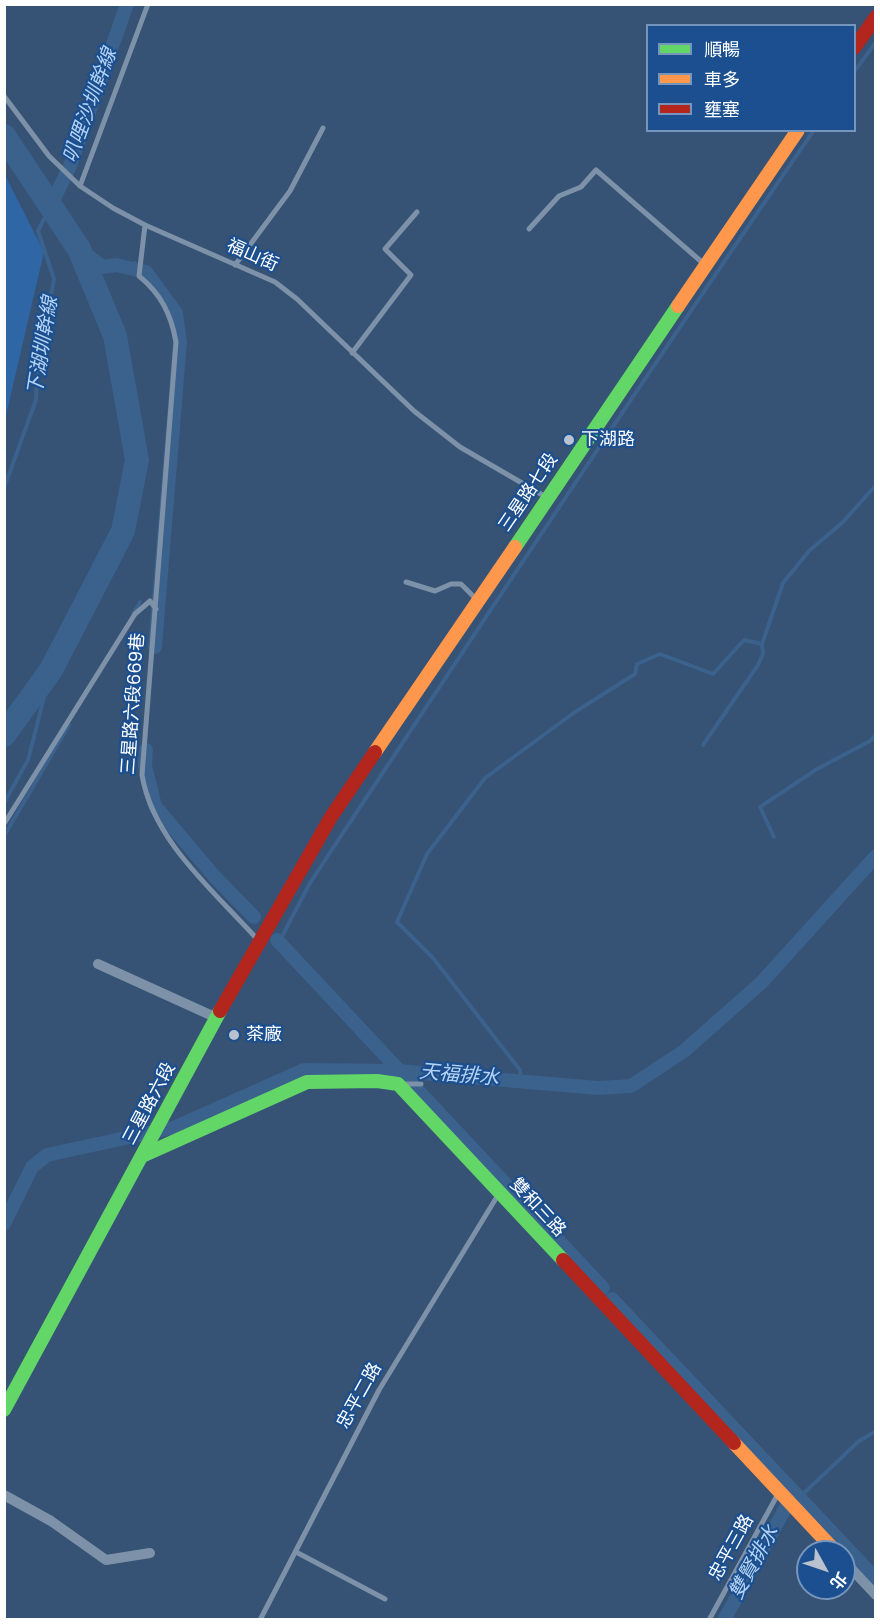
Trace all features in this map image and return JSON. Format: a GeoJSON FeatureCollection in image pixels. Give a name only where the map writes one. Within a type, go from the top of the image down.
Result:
{"type":"FeatureCollection","features":[{"type":"Feature","properties":{"kind":"main road"},"geometry":{"type":"LineString","coordinates":[[856,47],[876,17]]}},
{"type":"Feature","properties":{"kind":"main road","name":"三星路七段"},"geometry":{"type":"LineString","coordinates":[[331,817],[797,132]]}},
{"type":"Feature","properties":{"kind":"main road","name":"三星路六段"},"geometry":{"type":"LineString","coordinates":[[4,1410],[264,932],[331,817]]}},
{"type":"Feature","properties":{"kind":"main road"},"geometry":{"type":"LineString","coordinates":[[144,1155],[307,1082],[377,1081],[403,1084]]}},
{"type":"Feature","properties":{"kind":"main road","name":"雙和三路"},"geometry":{"type":"LineString","coordinates":[[403,1084],[499,1193],[825,1540]]}},
{"type":"Feature","properties":{"kind":"street"},"geometry":{"type":"LineString","coordinates":[[98,964],[217,1018]]}},
{"type":"Feature","properties":{"kind":"street"},"geometry":{"type":"LineString","coordinates":[[4,1495],[51,1521],[106,1560],[150,1553]]}},
{"type":"Feature","properties":{"kind":"street"},"geometry":{"type":"LineString","coordinates":[[856,1574],[876,1595]]}},
{"type":"Feature","properties":{"kind":"lane"},"geometry":{"type":"LineString","coordinates":[[80,186],[148,4]]}},
{"type":"Feature","properties":{"kind":"lane","name":"福山街"},"geometry":{"type":"LineString","coordinates":[[4,96],[62,170],[80,186],[113,208],[146,225],[275,282],[297,299],[414,411],[460,447],[548,497]]}},
{"type":"Feature","properties":{"kind":"lane"},"geometry":{"type":"LineString","coordinates":[[235,265],[290,191],[323,128]]}},
{"type":"Feature","properties":{"kind":"lane"},"geometry":{"type":"LineString","coordinates":[[529,230],[559,196],[581,187],[596,170],[706,265]]}},
{"type":"Feature","properties":{"kind":"lane"},"geometry":{"type":"LineString","coordinates":[[352,352],[411,275],[385,249],[417,212]]}},
{"type":"Feature","properties":{"kind":"lane","name":"三星路六段669巷"},"geometry":{"type":"LineString","coordinates":[[146,225],[139,276],[150,285],[169,311],[176,342],[156,610],[142,751],[142,775],[146,798],[167,839],[264,932]]}},
{"type":"Feature","properties":{"kind":"lane"},"geometry":{"type":"LineString","coordinates":[[406,582],[435,591],[451,584],[461,584],[478,601]]}},
{"type":"Feature","properties":{"kind":"lane"},"geometry":{"type":"LineString","coordinates":[[4,824],[135,614],[150,600],[155,604],[156,610]]}},
{"type":"Feature","properties":{"kind":"lane"},"geometry":{"type":"LineString","coordinates":[[403,1084],[421,1084]]}},
{"type":"Feature","properties":{"kind":"lane","name":"忠平二路"},"geometry":{"type":"LineString","coordinates":[[261,1620],[379,1390],[499,1193]]}},
{"type":"Feature","properties":{"kind":"lane","name":"忠平三路"},"geometry":{"type":"LineString","coordinates":[[709,1620],[780,1491]]}},
{"type":"Feature","properties":{"kind":"lane"},"geometry":{"type":"LineString","coordinates":[[296,1552],[385,1599]]}},
{"type":"Feature","properties":{"kind":"shaded area"},"geometry":{"type":"Polygon","coordinates":[[[5,175],[44,252],[5,420],[5,175]]]}},
{"type":"Feature","properties":{"kind":"waterway","name":"叭哩沙圳幹線"},"geometry":{"type":"LineString","coordinates":[[51,205],[70,166],[127,4]]}},
{"type":"Feature","properties":{"kind":"waterway"},"geometry":{"type":"LineString","coordinates":[[856,69],[876,42]]}},
{"type":"Feature","properties":{"kind":"waterway"},"geometry":{"type":"LineString","coordinates":[[279,942],[310,883],[560,505],[813,132]]}},
{"type":"Feature","properties":{"kind":"waterway"},"geometry":{"type":"LineString","coordinates":[[4,136],[79,249],[115,336],[137,460],[123,531],[51,670],[4,735]]}},
{"type":"Feature","properties":{"kind":"waterway","name":"下湖圳幹線"},"geometry":{"type":"LineString","coordinates":[[4,488],[36,400],[38,365],[54,279],[38,231],[51,205]]}},
{"type":"Feature","properties":{"kind":"waterway"},"geometry":{"type":"LineString","coordinates":[[79,249],[103,267],[116,265],[146,272],[176,313],[180,342],[155,647]]}},
{"type":"Feature","properties":{"kind":"waterway"},"geometry":{"type":"LineString","coordinates":[[132,267],[135,263]]}},
{"type":"Feature","properties":{"kind":"waterway"},"geometry":{"type":"LineString","coordinates":[[521,1081],[520,1070],[433,958],[397,922],[427,854],[485,778],[575,712],[635,674],[637,664],[660,654],[713,674],[744,640],[762,644],[783,583],[809,551],[843,522],[876,485]]}},
{"type":"Feature","properties":{"kind":"waterway"},"geometry":{"type":"LineString","coordinates":[[133,614],[140,602]]}},
{"type":"Feature","properties":{"kind":"waterway"},"geometry":{"type":"LineString","coordinates":[[703,745],[758,665],[763,654],[762,644]]}},
{"type":"Feature","properties":{"kind":"waterway"},"geometry":{"type":"LineString","coordinates":[[4,803],[28,760],[51,670]]}},
{"type":"Feature","properties":{"kind":"waterway"},"geometry":{"type":"LineString","coordinates":[[4,836],[69,725]]}},
{"type":"Feature","properties":{"kind":"waterway"},"geometry":{"type":"LineString","coordinates":[[774,837],[760,807],[817,769],[870,741],[876,735]]}},
{"type":"Feature","properties":{"kind":"waterway"},"geometry":{"type":"LineString","coordinates":[[146,750],[145,766],[155,806],[214,876],[254,917]]}},
{"type":"Feature","properties":{"kind":"waterway","name":"天福排水"},"geometry":{"type":"LineString","coordinates":[[4,1224],[32,1167],[47,1155],[176,1127],[304,1070],[398,1071],[598,1088],[631,1086],[684,1051],[761,983],[876,856]]}},
{"type":"Feature","properties":{"kind":"waterway"},"geometry":{"type":"LineString","coordinates":[[277,940],[603,1288]]}},
{"type":"Feature","properties":{"kind":"waterway"},"geometry":{"type":"LineString","coordinates":[[612,1299],[876,1579]]}},
{"type":"Feature","properties":{"kind":"waterway"},"geometry":{"type":"LineString","coordinates":[[803,1494],[859,1441],[876,1431]]}},
{"type":"Feature","properties":{"kind":"waterway","name":"雙賢排水"},"geometry":{"type":"LineString","coordinates":[[724,1620],[786,1507]]}},
{"type":"Feature","properties":{"kind":"traffic: fast"},"geometry":{"type":"LineString","coordinates":[[515,547],[678,306]]}},
{"type":"Feature","properties":{"kind":"traffic: fast"},"geometry":{"type":"LineString","coordinates":[[4,1410],[220,1011]]}},
{"type":"Feature","properties":{"kind":"traffic: fast"},"geometry":{"type":"LineString","coordinates":[[144,1155],[307,1082],[377,1081],[398,1084],[563,1260]]}},
{"type":"Feature","properties":{"kind":"traffic: slow"},"geometry":{"type":"LineString","coordinates":[[678,306],[797,132]]}},
{"type":"Feature","properties":{"kind":"traffic: slow"},"geometry":{"type":"LineString","coordinates":[[375,752],[515,547]]}},
{"type":"Feature","properties":{"kind":"traffic: slow"},"geometry":{"type":"LineString","coordinates":[[734,1443],[825,1540]]}},
{"type":"Feature","properties":{"kind":"traffic: jam"},"geometry":{"type":"LineString","coordinates":[[856,45],[876,17]]}},
{"type":"Feature","properties":{"kind":"traffic: jam"},"geometry":{"type":"LineString","coordinates":[[220,1011],[331,817],[375,752]]}},
{"type":"Feature","properties":{"kind":"traffic: jam"},"geometry":{"type":"LineString","coordinates":[[563,1260],[734,1443]]}},
{"type":"Feature","properties":{"kind":"place","name":"下湖路"},"geometry":{"type":"Point","coordinates":[569,440]}},
{"type":"Feature","properties":{"kind":"place","name":"茶廠"},"geometry":{"type":"Point","coordinates":[234,1035]}}]}
